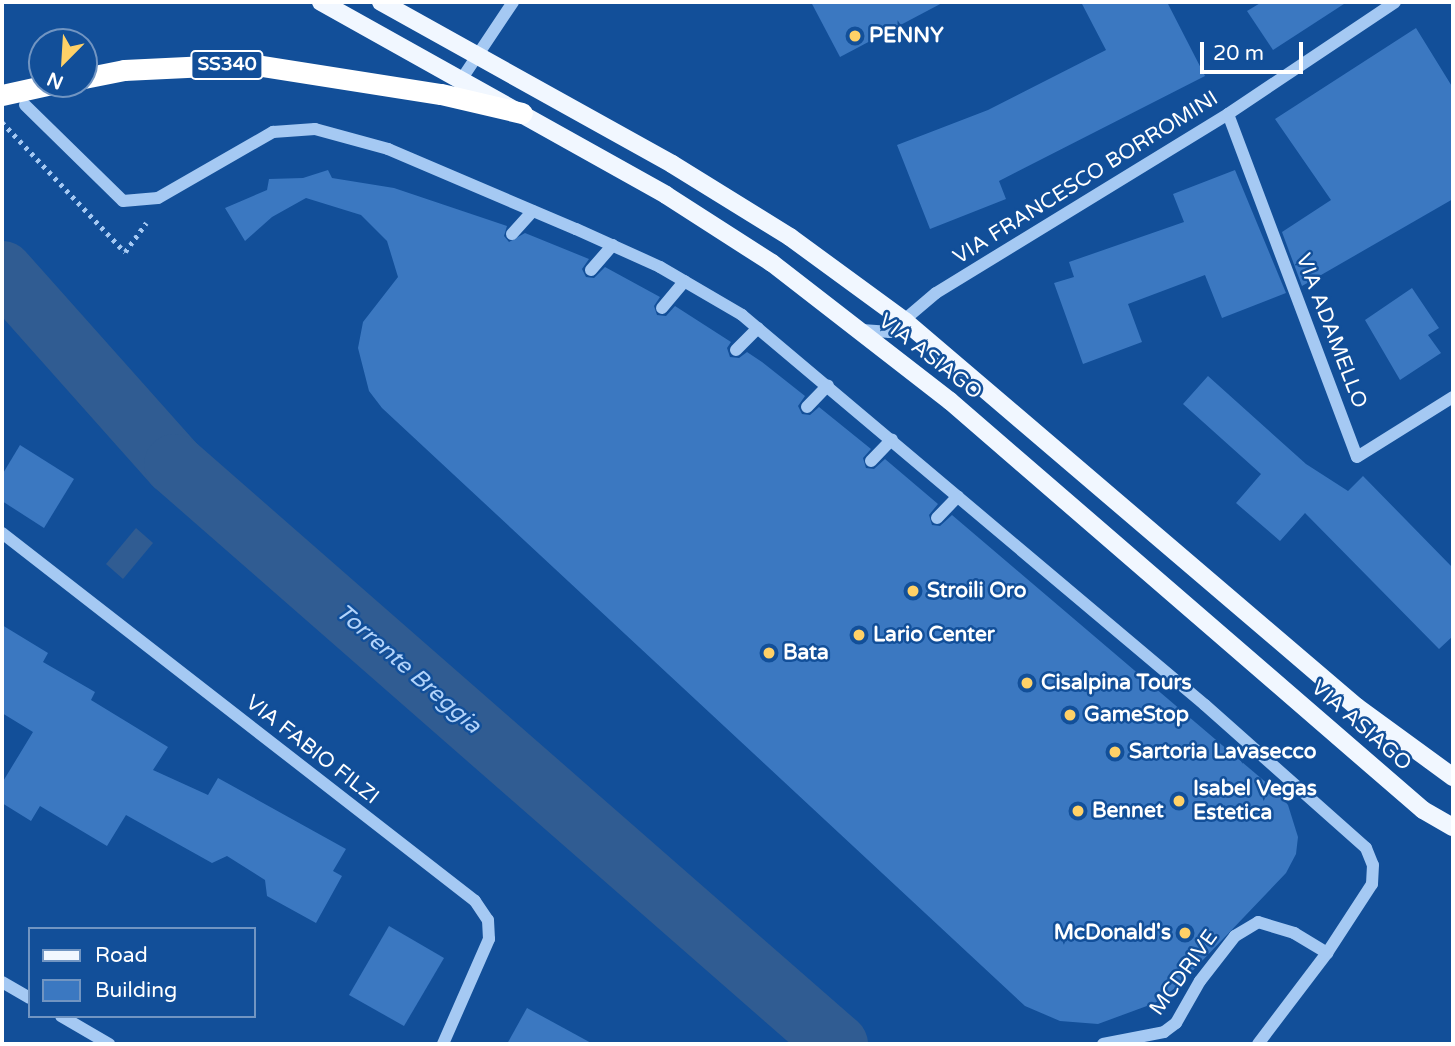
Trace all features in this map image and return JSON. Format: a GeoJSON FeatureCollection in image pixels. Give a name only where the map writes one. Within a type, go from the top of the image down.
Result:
{"type":"FeatureCollection","features":[{"type":"Feature","properties":{"kind":"highway","name":"SS340"},"geometry":{"type":"LineString","coordinates":[[98,75],[124,70],[249,64],[370,81],[522,113]]}},
{"type":"Feature","properties":{"kind":"highway"},"geometry":{"type":"LineString","coordinates":[[2,95],[28,89]]}},
{"type":"Feature","properties":{"kind":"main road","name":"VIA ASIAGO"},"geometry":{"type":"LineString","coordinates":[[321,2],[522,113],[740,243],[950,401],[1423,810],[1453,827]]}},
{"type":"Feature","properties":{"kind":"main road","name":"VIA ASIAGO"},"geometry":{"type":"LineString","coordinates":[[381,2],[672,164],[778,230],[905,322],[1357,707],[1453,778]]}},
{"type":"Feature","properties":{"kind":"street"},"geometry":{"type":"LineString","coordinates":[[461,80],[474,55],[513,2]]}},
{"type":"Feature","properties":{"kind":"street","name":"VIA FRANCESCO BORROMINI"},"geometry":{"type":"LineString","coordinates":[[905,322],[936,293],[1228,114],[1395,2]]}},
{"type":"Feature","properties":{"kind":"street"},"geometry":{"type":"LineString","coordinates":[[25,105],[123,201],[158,198],[258,138],[293,128],[337,134],[388,149],[613,245],[685,281],[758,328],[892,439],[1366,848],[1373,865],[1372,884],[1327,953],[1259,1044]]}},
{"type":"Feature","properties":{"kind":"street","name":"VIA ADAMELLO"},"geometry":{"type":"LineString","coordinates":[[1228,114],[1357,457],[1453,397]]}},
{"type":"Feature","properties":{"kind":"street"},"geometry":{"type":"LineString","coordinates":[[512,234],[533,211]]}},
{"type":"Feature","properties":{"kind":"street"},"geometry":{"type":"LineString","coordinates":[[591,270],[613,245]]}},
{"type":"Feature","properties":{"kind":"street"},"geometry":{"type":"LineString","coordinates":[[662,307],[685,281]]}},
{"type":"Feature","properties":{"kind":"street"},"geometry":{"type":"LineString","coordinates":[[856,328],[874,334],[890,332],[905,322]]}},
{"type":"Feature","properties":{"kind":"street"},"geometry":{"type":"LineString","coordinates":[[736,350],[758,328]]}},
{"type":"Feature","properties":{"kind":"street"},"geometry":{"type":"LineString","coordinates":[[807,407],[828,385]]}},
{"type":"Feature","properties":{"kind":"street"},"geometry":{"type":"LineString","coordinates":[[871,461],[892,439]]}},
{"type":"Feature","properties":{"kind":"street"},"geometry":{"type":"LineString","coordinates":[[937,518],[958,496]]}},
{"type":"Feature","properties":{"kind":"street","name":"VIA FABIO FILZI"},"geometry":{"type":"LineString","coordinates":[[2,533],[475,901],[488,920],[489,939],[443,1044]]}},
{"type":"Feature","properties":{"kind":"street","name":"MCDRIVE"},"geometry":{"type":"LineString","coordinates":[[1103,1044],[1142,1039],[1170,1028],[1235,936],[1258,922],[1284,928],[1327,953]]}},
{"type":"Feature","properties":{"kind":"street"},"geometry":{"type":"LineString","coordinates":[[2,982],[28,997]]}},
{"type":"Feature","properties":{"kind":"street"},"geometry":{"type":"LineString","coordinates":[[64,1018],[109,1044]]}},
{"type":"Feature","properties":{"kind":"path"},"geometry":{"type":"LineString","coordinates":[[2,121],[125,253],[148,219]]}},
{"type":"Feature","properties":{"kind":"water"},"geometry":{"type":"Polygon","coordinates":[[[136,528],[153,543],[123,579],[106,564],[136,528]]]}},
{"type":"Feature","properties":{"kind":"building","name":"PENNY"},"geometry":{"type":"Polygon","coordinates":[[[811,2],[944,2],[840,57],[811,2]]]}},
{"type":"Feature","properties":{"kind":"building"},"geometry":{"type":"Polygon","coordinates":[[[1081,2],[1167,2],[1205,76],[999,181],[1006,199],[930,229],[897,145],[988,110],[1106,50],[1081,2]]]}},
{"type":"Feature","properties":{"kind":"building"},"geometry":{"type":"Polygon","coordinates":[[[1262,2],[1347,2],[1273,50],[1247,11],[1262,2]]]}},
{"type":"Feature","properties":{"kind":"building"},"geometry":{"type":"Polygon","coordinates":[[[1416,28],[1453,88],[1453,199],[1302,286],[1282,232],[1331,200],[1275,119],[1416,28]]]}},
{"type":"Feature","properties":{"kind":"building","name":"Lario Center"},"geometry":{"type":"Polygon","coordinates":[[[328,170],[332,178],[394,188],[507,226],[504,236],[509,242],[525,233],[589,259],[582,269],[586,277],[594,278],[605,267],[660,297],[654,306],[657,315],[666,316],[675,306],[731,342],[727,348],[730,357],[739,358],[747,352],[762,362],[805,396],[798,406],[802,414],[810,415],[819,407],[871,449],[863,458],[866,468],[874,469],[885,459],[938,504],[929,515],[932,525],[940,526],[952,515],[1276,791],[1288,805],[1298,837],[1296,854],[1286,873],[1179,985],[1155,1003],[1098,1024],[1060,1021],[1025,1006],[382,408],[369,391],[358,348],[363,322],[398,277],[387,241],[361,215],[306,198],[272,217],[245,241],[225,208],[267,190],[269,179],[303,178],[328,170]]]}},
{"type":"Feature","properties":{"kind":"building"},"geometry":{"type":"Polygon","coordinates":[[[1235,170],[1286,293],[1222,318],[1205,275],[1128,304],[1142,342],[1083,364],[1054,283],[1074,277],[1069,262],[1184,222],[1173,194],[1235,170]]]}},
{"type":"Feature","properties":{"kind":"building"},"geometry":{"type":"Polygon","coordinates":[[[1412,288],[1439,328],[1428,335],[1441,353],[1400,380],[1365,320],[1412,288]]]}},
{"type":"Feature","properties":{"kind":"building"},"geometry":{"type":"Polygon","coordinates":[[[1208,376],[1306,464],[1348,491],[1363,476],[1453,568],[1453,636],[1439,649],[1305,513],[1280,541],[1236,503],[1261,474],[1183,404],[1208,376]]]}},
{"type":"Feature","properties":{"kind":"building"},"geometry":{"type":"Polygon","coordinates":[[[20,445],[74,479],[44,528],[2,501],[2,475],[20,445]]]}},
{"type":"Feature","properties":{"kind":"building"},"geometry":{"type":"Polygon","coordinates":[[[2,625],[48,653],[43,662],[95,692],[91,700],[168,747],[153,770],[208,795],[218,778],[346,849],[333,871],[342,876],[316,923],[267,896],[265,880],[227,856],[212,863],[126,815],[107,846],[40,806],[31,821],[2,803],[2,783],[33,732],[2,713],[2,625]]]}},
{"type":"Feature","properties":{"kind":"building"},"geometry":{"type":"Polygon","coordinates":[[[389,926],[444,958],[404,1026],[349,995],[389,926]]]}},
{"type":"Feature","properties":{"kind":"building"},"geometry":{"type":"Polygon","coordinates":[[[527,1008],[593,1044],[507,1044],[527,1008]]]}},
{"type":"Feature","properties":{"kind":"waterway","name":"Torrente Breggia"},"geometry":{"type":"LineString","coordinates":[[2,271],[174,464],[837,1044]]}},
{"type":"Feature","properties":{"kind":"place","name":"PENNY"},"geometry":{"type":"Point","coordinates":[855,36]}},
{"type":"Feature","properties":{"kind":"place","name":"Stroili Oro"},"geometry":{"type":"Point","coordinates":[913,591]}},
{"type":"Feature","properties":{"kind":"place","name":"Lario Center"},"geometry":{"type":"Point","coordinates":[859,635]}},
{"type":"Feature","properties":{"kind":"place","name":"Bata"},"geometry":{"type":"Point","coordinates":[769,653]}},
{"type":"Feature","properties":{"kind":"place","name":"Cisalpina Tours"},"geometry":{"type":"Point","coordinates":[1027,683]}},
{"type":"Feature","properties":{"kind":"place","name":"GameStop"},"geometry":{"type":"Point","coordinates":[1070,715]}},
{"type":"Feature","properties":{"kind":"place","name":"Sartoria Lavasecco"},"geometry":{"type":"Point","coordinates":[1115,752]}},
{"type":"Feature","properties":{"kind":"place","name":"Isabel Vegas Estetica"},"geometry":{"type":"Point","coordinates":[1179,801]}},
{"type":"Feature","properties":{"kind":"place","name":"Bennet"},"geometry":{"type":"Point","coordinates":[1078,811]}},
{"type":"Feature","properties":{"kind":"place","name":"McDonald's"},"geometry":{"type":"Point","coordinates":[1185,933]}}]}
